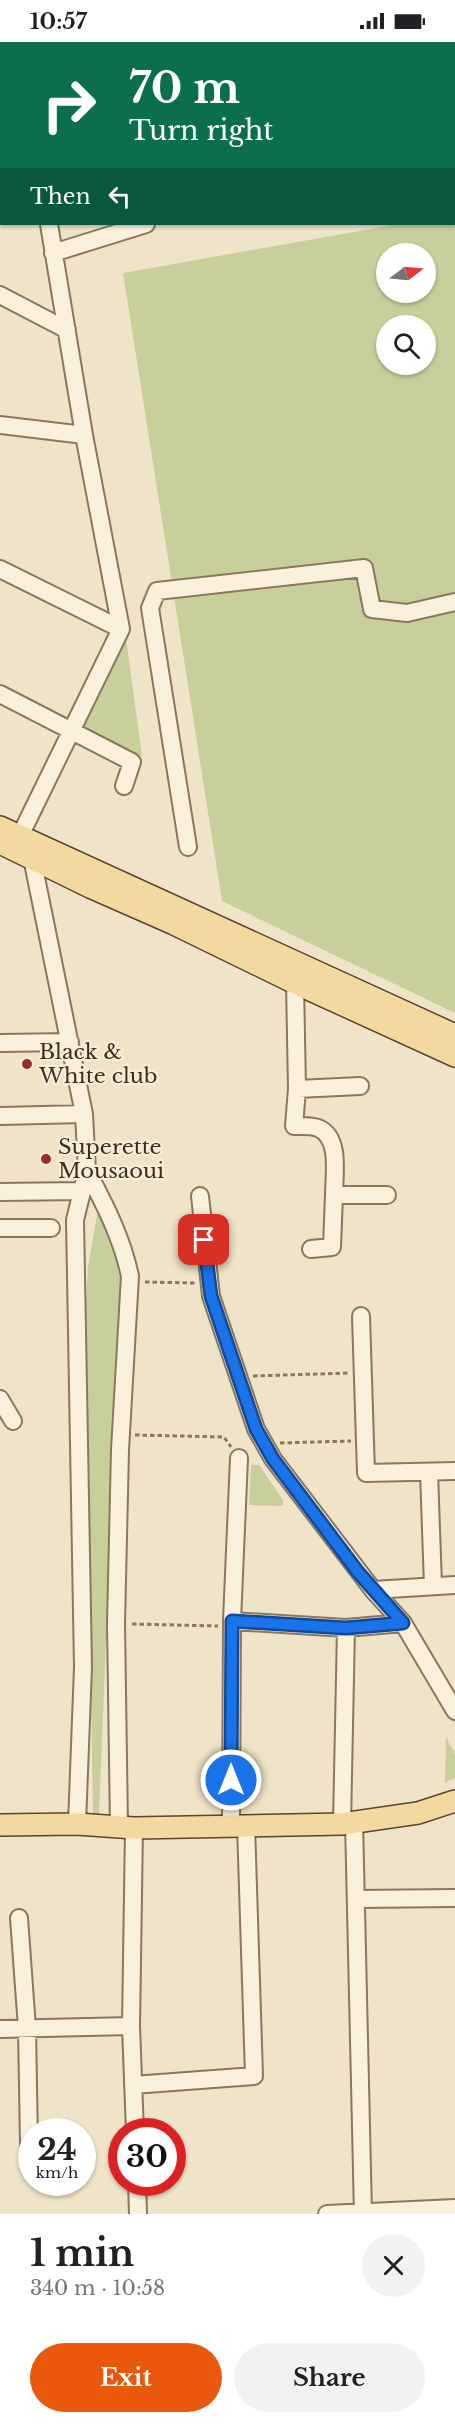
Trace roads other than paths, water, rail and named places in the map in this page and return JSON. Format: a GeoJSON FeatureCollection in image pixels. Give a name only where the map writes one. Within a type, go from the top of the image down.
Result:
{"type":"FeatureCollection","features":[{"type":"Feature","properties":{"kind":"main road"},"geometry":{"type":"LineString","coordinates":[[0,827],[10,840],[32,858],[455,1056]]}},
{"type":"Feature","properties":{"kind":"main road"},"geometry":{"type":"LineString","coordinates":[[10,840],[455,1035]]}},
{"type":"Feature","properties":{"kind":"main road"},"geometry":{"type":"LineString","coordinates":[[0,1826],[77,1824],[127,1827],[348,1823],[453,1806]]}},
{"type":"Feature","properties":{"kind":"street"},"geometry":{"type":"LineString","coordinates":[[10,840],[73,731],[121,629],[84,435],[49,225]]}},
{"type":"Feature","properties":{"kind":"street"},"geometry":{"type":"LineString","coordinates":[[53,253],[143,225]]}},
{"type":"Feature","properties":{"kind":"street"},"geometry":{"type":"LineString","coordinates":[[0,295],[66,330]]}},
{"type":"Feature","properties":{"kind":"street"},"geometry":{"type":"LineString","coordinates":[[0,425],[84,435]]}},
{"type":"Feature","properties":{"kind":"street"},"geometry":{"type":"LineString","coordinates":[[188,847],[150,608],[157,591],[364,568],[372,609],[407,613],[455,602]]}},
{"type":"Feature","properties":{"kind":"street"},"geometry":{"type":"LineString","coordinates":[[0,569],[121,629]]}},
{"type":"Feature","properties":{"kind":"street"},"geometry":{"type":"LineString","coordinates":[[0,694],[132,762],[124,786]]}},
{"type":"Feature","properties":{"kind":"street"},"geometry":{"type":"LineString","coordinates":[[32,858],[84,1114],[87,1172],[75,1220],[83,1667],[77,1824]]}},
{"type":"Feature","properties":{"kind":"street"},"geometry":{"type":"LineString","coordinates":[[295,983],[297,1089],[294,1126],[315,1126],[322,1129],[333,1143],[332,1248],[311,1249]]}},
{"type":"Feature","properties":{"kind":"street"},"geometry":{"type":"LineString","coordinates":[[0,1044],[70,1042]]}},
{"type":"Feature","properties":{"kind":"street"},"geometry":{"type":"LineString","coordinates":[[297,1089],[360,1086]]}},
{"type":"Feature","properties":{"kind":"street"},"geometry":{"type":"LineString","coordinates":[[0,1116],[84,1114]]}},
{"type":"Feature","properties":{"kind":"street"},"geometry":{"type":"LineString","coordinates":[[87,1172],[108,1210],[125,1252],[129,1282],[121,1434],[116,1624],[127,1827],[135,2118]]}},
{"type":"Feature","properties":{"kind":"street"},"geometry":{"type":"LineString","coordinates":[[0,1192],[81,1191]]}},
{"type":"Feature","properties":{"kind":"street"},"geometry":{"type":"LineString","coordinates":[[334,1195],[387,1194]]}},
{"type":"Feature","properties":{"kind":"street"},"geometry":{"type":"LineString","coordinates":[[200,1196],[209,1283],[218,1320],[256,1429],[273,1459],[373,1590],[403,1623],[453,1703]]}},
{"type":"Feature","properties":{"kind":"street"},"geometry":{"type":"LineString","coordinates":[[0,1228],[51,1228]]}},
{"type":"Feature","properties":{"kind":"street"},"geometry":{"type":"LineString","coordinates":[[361,1316],[366,1473],[455,1471]]}},
{"type":"Feature","properties":{"kind":"street"},"geometry":{"type":"LineString","coordinates":[[0,1399],[13,1421]]}},
{"type":"Feature","properties":{"kind":"street"},"geometry":{"type":"LineString","coordinates":[[134,2085],[254,2076],[239,1825],[232,1623],[239,1458]]}},
{"type":"Feature","properties":{"kind":"street"},"geometry":{"type":"LineString","coordinates":[[429,1472],[433,1586]]}},
{"type":"Feature","properties":{"kind":"street"},"geometry":{"type":"LineString","coordinates":[[373,1590],[455,1586]]}},
{"type":"Feature","properties":{"kind":"street"},"geometry":{"type":"LineString","coordinates":[[232,1623],[346,1628],[403,1623]]}},
{"type":"Feature","properties":{"kind":"street"},"geometry":{"type":"LineString","coordinates":[[346,1628],[348,1823],[356,1899],[363,2213]]}},
{"type":"Feature","properties":{"kind":"street"},"geometry":{"type":"LineString","coordinates":[[356,1899],[455,1898]]}},
{"type":"Feature","properties":{"kind":"street"},"geometry":{"type":"LineString","coordinates":[[20,1918],[27,2028],[29,2118]]}},
{"type":"Feature","properties":{"kind":"street"},"geometry":{"type":"LineString","coordinates":[[0,2029],[131,2026]]}},
{"type":"Feature","properties":{"kind":"street"},"geometry":{"type":"LineString","coordinates":[[137,2196],[138,2214]]}},
{"type":"Feature","properties":{"kind":"street"},"geometry":{"type":"LineString","coordinates":[[327,2214],[455,2208]]}},
{"type":"Feature","properties":{"kind":"place","name":"Black & White club"},"geometry":{"type":"Point","coordinates":[27,1064]}},
{"type":"Feature","properties":{"kind":"place","name":"Superette Mousaoui"},"geometry":{"type":"Point","coordinates":[46,1159]}}]}
